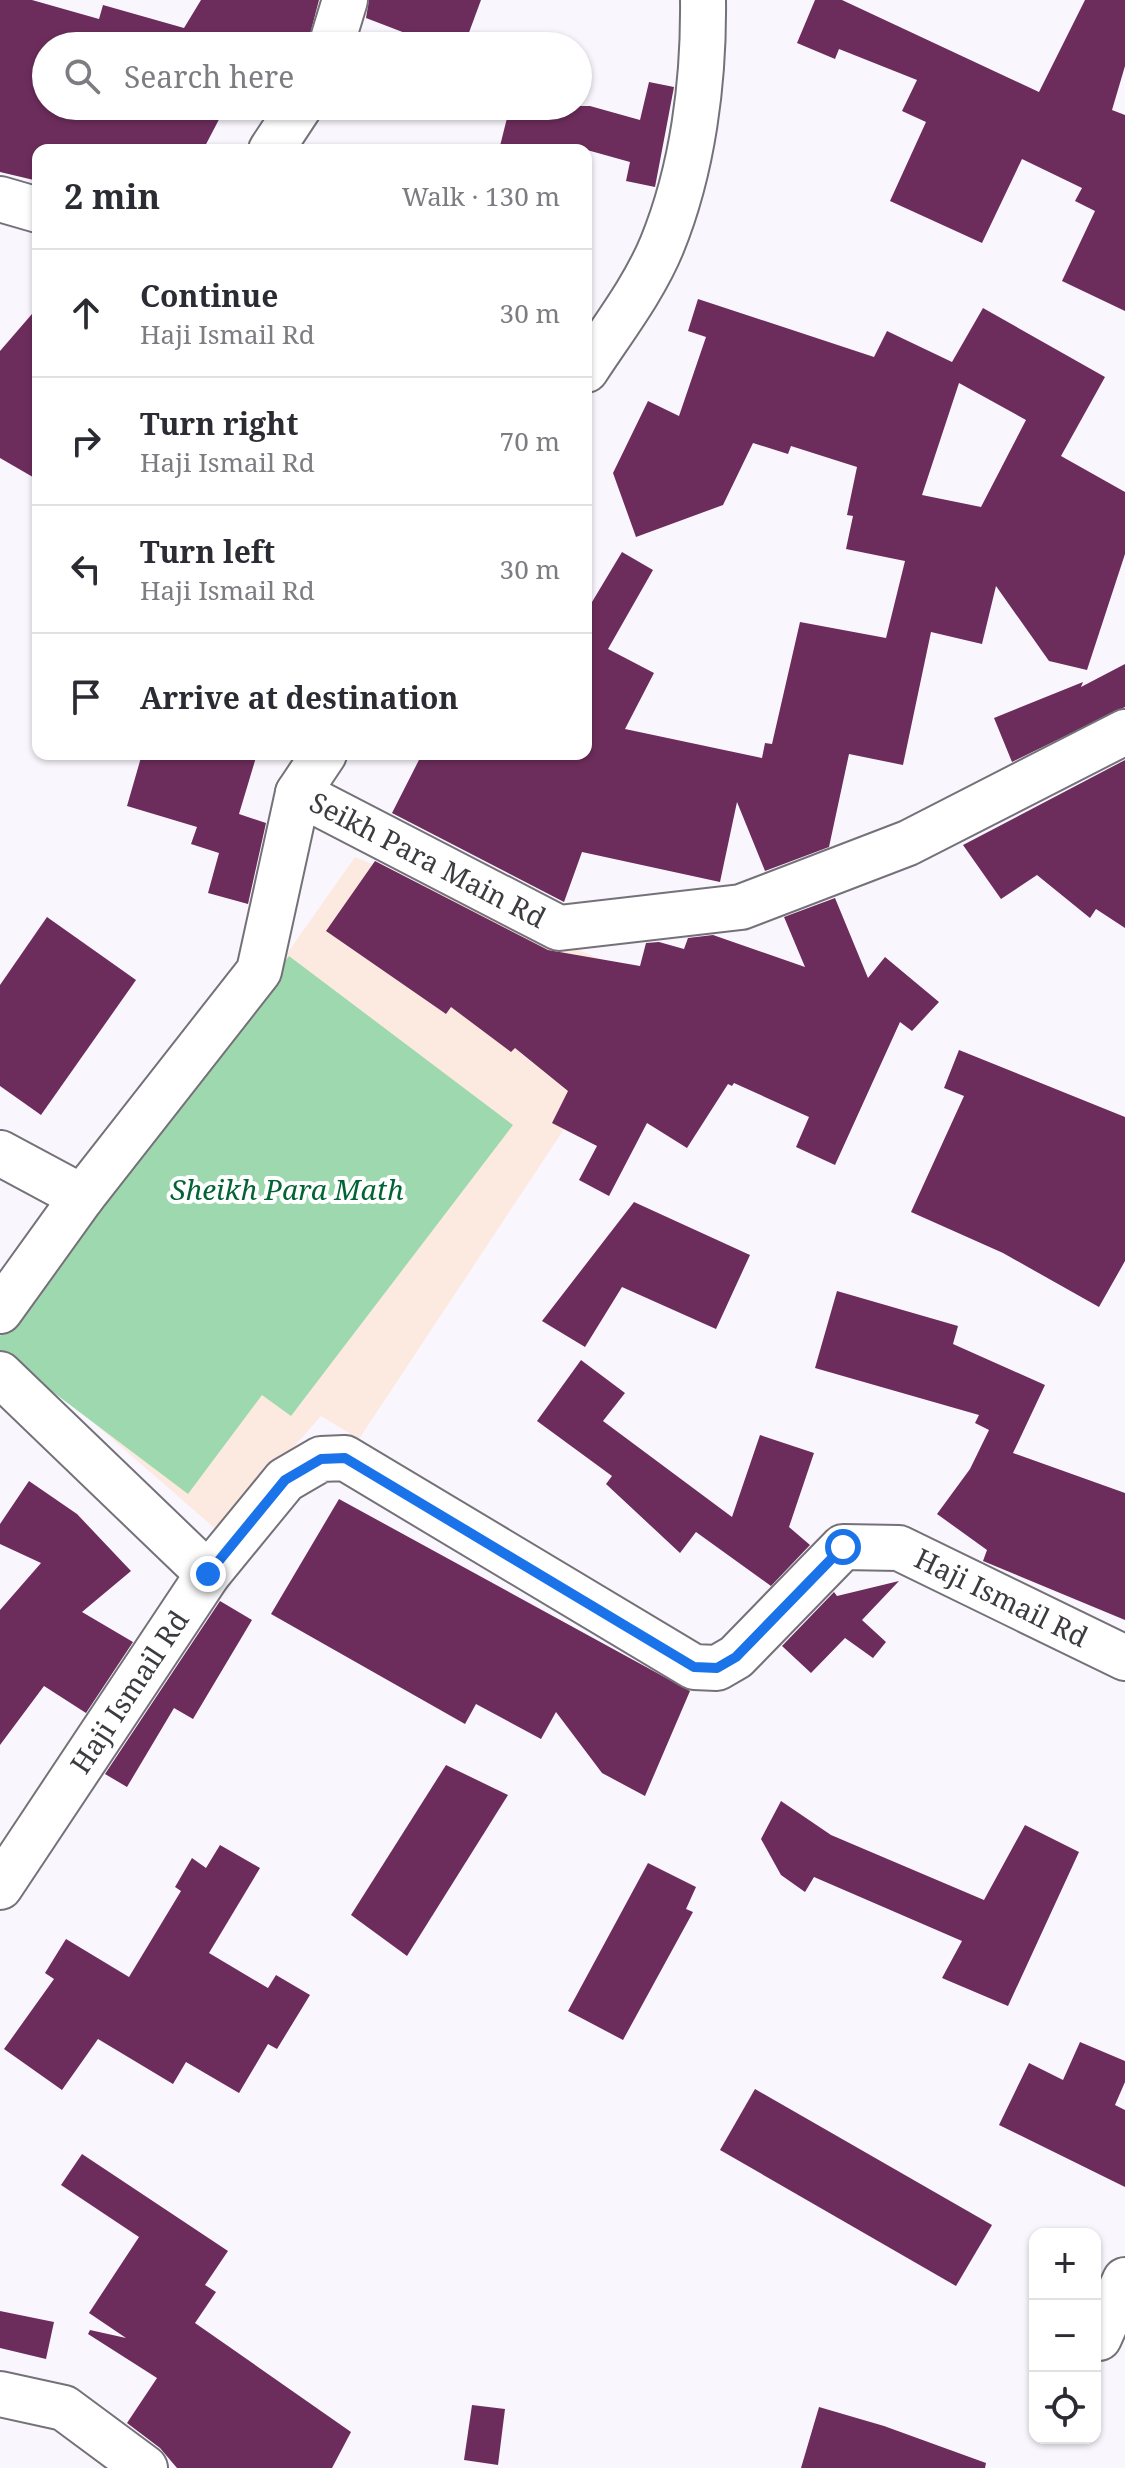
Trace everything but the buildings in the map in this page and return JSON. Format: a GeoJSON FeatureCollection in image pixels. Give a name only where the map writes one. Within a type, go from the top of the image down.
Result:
{"type":"FeatureCollection","features":[{"type":"Feature","properties":{"kind":"street"},"geometry":{"type":"LineString","coordinates":[[335,32],[345,0]]}},
{"type":"Feature","properties":{"kind":"street"},"geometry":{"type":"LineString","coordinates":[[592,360],[662,246],[685,166],[704,65],[703,0]]}},
{"type":"Feature","properties":{"kind":"street"},"geometry":{"type":"LineString","coordinates":[[275,144],[291,120]]}},
{"type":"Feature","properties":{"kind":"street"},"geometry":{"type":"LineString","coordinates":[[0,199],[32,208]]}},
{"type":"Feature","properties":{"kind":"street","name":"Seikh Para Main Rd"},"geometry":{"type":"LineString","coordinates":[[0,1311],[82,1197],[259,971],[298,793],[559,928],[741,907],[908,843],[1125,732]]}},
{"type":"Feature","properties":{"kind":"street"},"geometry":{"type":"LineString","coordinates":[[298,793],[320,760]]}},
{"type":"Feature","properties":{"kind":"street"},"geometry":{"type":"LineString","coordinates":[[0,1153],[82,1197]]}},
{"type":"Feature","properties":{"kind":"street"},"geometry":{"type":"LineString","coordinates":[[0,1374],[208,1574]]}},
{"type":"Feature","properties":{"kind":"street","name":"Haji Ismail Rd"},"geometry":{"type":"LineString","coordinates":[[0,1887],[208,1574],[285,1480],[321,1459],[345,1458],[694,1667],[717,1668],[736,1657],[843,1547],[899,1548],[1125,1658]]}},
{"type":"Feature","properties":{"kind":"street"},"geometry":{"type":"LineString","coordinates":[[1101,2334],[1125,2280]]}},
{"type":"Feature","properties":{"kind":"street"},"geometry":{"type":"LineString","coordinates":[[0,2394],[64,2408],[145,2468]]}},
{"type":"Feature","properties":{"kind":"shaded area","name":"Sheikh Para Math"},"geometry":{"type":"Polygon","coordinates":[[[355,857],[660,984],[359,1439],[321,1416],[219,1532],[9,1349],[355,857]]]}},
{"type":"Feature","properties":{"kind":"green space","name":"Sheikh Para Math"},"geometry":{"type":"Polygon","coordinates":[[[289,956],[513,1125],[291,1416],[262,1395],[188,1494],[0,1352],[0,1336],[289,956]]]}},
{"type":"Feature","properties":{"kind":"route"},"geometry":{"type":"LineString","coordinates":[[208,1574],[285,1480],[321,1459],[345,1458],[694,1667],[717,1668],[736,1657],[843,1547]]}}]}
